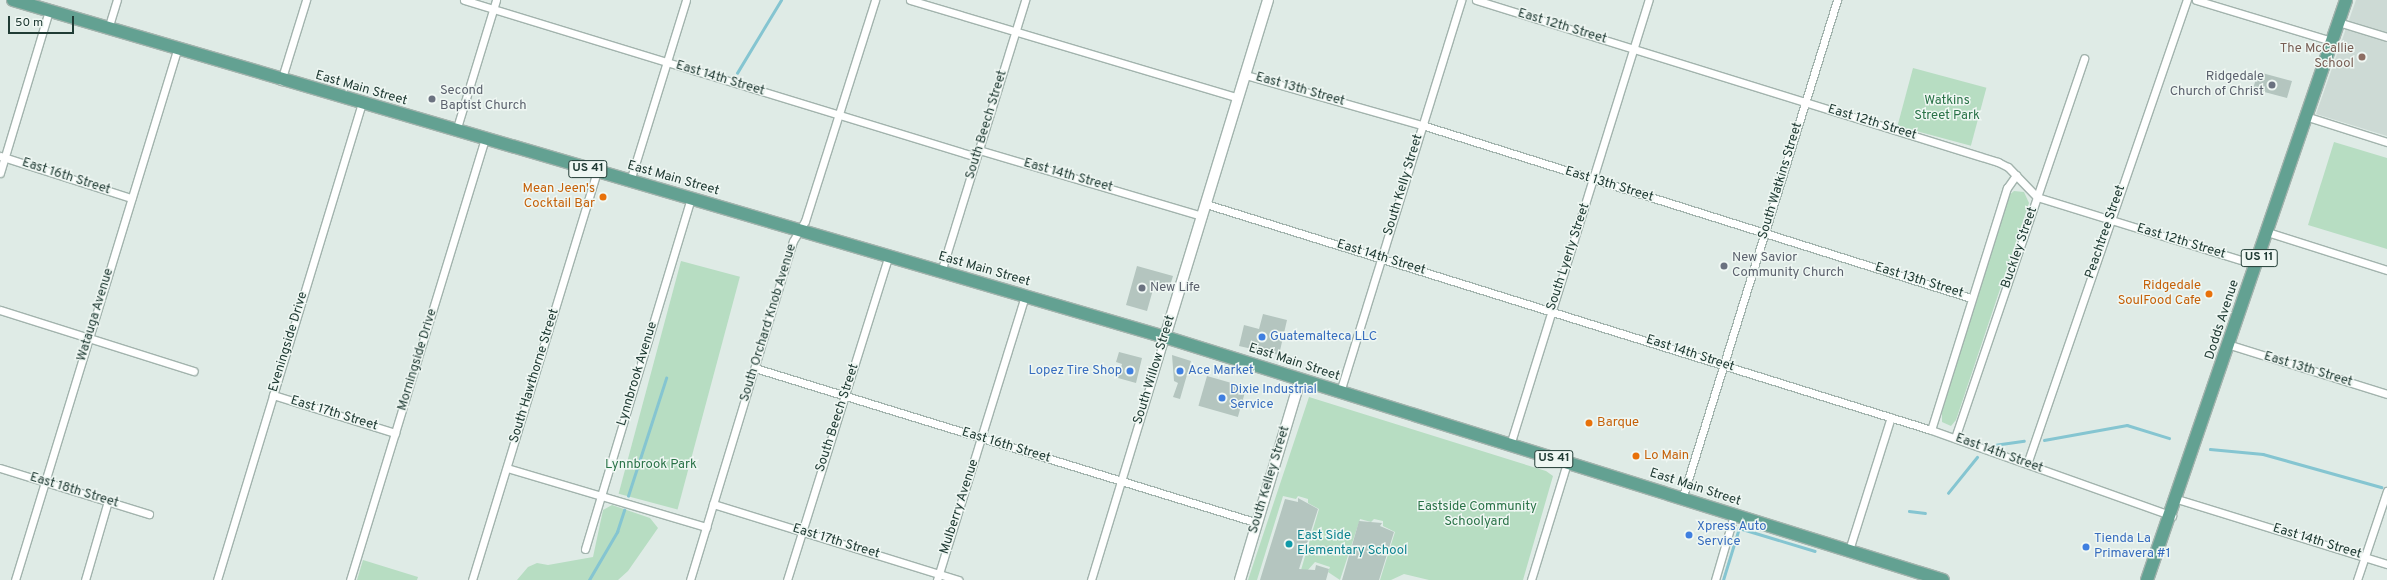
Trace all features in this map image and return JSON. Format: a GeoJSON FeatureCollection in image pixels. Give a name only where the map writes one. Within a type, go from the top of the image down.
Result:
{"type":"FeatureCollection","features":[{"type":"Feature","properties":{"kind":"main road","name":"East Main Street"},"geometry":{"type":"LineString","coordinates":[[12,0],[281,81],[1165,337],[1943,580]]}},
{"type":"Feature","properties":{"kind":"main road","name":"South Willow Street"},"geometry":{"type":"LineString","coordinates":[[1165,337],[1268,0]]}},
{"type":"Feature","properties":{"kind":"main road","name":"Dodds Avenue"},"geometry":{"type":"LineString","coordinates":[[2147,580],[2172,516],[2267,232],[2308,117],[2346,0]]}},
{"type":"Feature","properties":{"kind":"main road","name":"South Kelley Street"},"geometry":{"type":"LineString","coordinates":[[1240,580],[1300,380]]}},
{"type":"Feature","properties":{"kind":"street"},"geometry":{"type":"LineString","coordinates":[[108,29],[117,0]]}},
{"type":"Feature","properties":{"kind":"street"},"geometry":{"type":"LineString","coordinates":[[281,81],[306,0]]}},
{"type":"Feature","properties":{"kind":"street","name":"East 14th Street"},"geometry":{"type":"LineString","coordinates":[[464,0],[838,115],[1202,216]]}},
{"type":"Feature","properties":{"kind":"street"},"geometry":{"type":"LineString","coordinates":[[456,131],[496,0]]}},
{"type":"Feature","properties":{"kind":"street"},"geometry":{"type":"LineString","coordinates":[[630,182],[686,0]]}},
{"type":"Feature","properties":{"kind":"street","name":"South Orchard Knob Avenue"},"geometry":{"type":"LineString","coordinates":[[690,580],[799,230],[875,0]]}},
{"type":"Feature","properties":{"kind":"street"},"geometry":{"type":"LineString","coordinates":[[910,0],[1238,98]]}},
{"type":"Feature","properties":{"kind":"street","name":"South Beech Street"},"geometry":{"type":"LineString","coordinates":[[941,272],[1025,0]]}},
{"type":"Feature","properties":{"kind":"street","name":"South Kelly Street"},"geometry":{"type":"LineString","coordinates":[[1340,392],[1461,0]]}},
{"type":"Feature","properties":{"kind":"street","name":"East 12th Street"},"geometry":{"type":"LineString","coordinates":[[1476,0],[1998,162],[2016,175],[2037,197],[2256,265]]}},
{"type":"Feature","properties":{"kind":"street","name":"South Lyerly Street"},"geometry":{"type":"LineString","coordinates":[[1510,445],[1649,0]]}},
{"type":"Feature","properties":{"kind":"street","name":"South Watkins Street"},"geometry":{"type":"LineString","coordinates":[[1682,499],[1837,0]]}},
{"type":"Feature","properties":{"kind":"street","name":"Peachtree Street"},"geometry":{"type":"LineString","coordinates":[[2027,464],[2109,220],[2187,0]]}},
{"type":"Feature","properties":{"kind":"street"},"geometry":{"type":"LineString","coordinates":[[2196,0],[2332,41]]}},
{"type":"Feature","properties":{"kind":"street"},"geometry":{"type":"LineString","coordinates":[[0,173],[2,157],[49,11]]}},
{"type":"Feature","properties":{"kind":"street"},"geometry":{"type":"LineString","coordinates":[[2338,22],[2387,37]]}},
{"type":"Feature","properties":{"kind":"street","name":"Watauga Avenue"},"geometry":{"type":"LineString","coordinates":[[15,580],[177,50]]}},
{"type":"Feature","properties":{"kind":"street","name":"Buckley Street"},"geometry":{"type":"LineString","coordinates":[[1955,438],[2084,58]]}},
{"type":"Feature","properties":{"kind":"street","name":"East 13th Street"},"geometry":{"type":"LineString","coordinates":[[1246,75],[1422,125],[1593,181],[1971,298]]}},
{"type":"Feature","properties":{"kind":"street","name":"Eveningside Drive"},"geometry":{"type":"LineString","coordinates":[[217,580],[362,104]]}},
{"type":"Feature","properties":{"kind":"street"},"geometry":{"type":"LineString","coordinates":[[2308,117],[2387,142]]}},
{"type":"Feature","properties":{"kind":"street","name":"Morningside Drive"},"geometry":{"type":"LineString","coordinates":[[350,580],[485,139]]}},
{"type":"Feature","properties":{"kind":"street","name":"East 16th Street"},"geometry":{"type":"LineString","coordinates":[[2,157],[131,198]]}},
{"type":"Feature","properties":{"kind":"street","name":"South Hawthorne Street"},"geometry":{"type":"LineString","coordinates":[[472,580],[597,172]]}},
{"type":"Feature","properties":{"kind":"street"},"geometry":{"type":"LineString","coordinates":[[1930,430],[2006,188],[2016,175]]}},
{"type":"Feature","properties":{"kind":"street","name":"Lynnbrook Avenue"},"geometry":{"type":"LineString","coordinates":[[585,549],[691,199]]}},
{"type":"Feature","properties":{"kind":"street","name":"East 14th Street"},"geometry":{"type":"LineString","coordinates":[[1206,204],[1891,417],[1955,438],[2172,516]]}},
{"type":"Feature","properties":{"kind":"street"},"geometry":{"type":"LineString","coordinates":[[2267,232],[2387,270]]}},
{"type":"Feature","properties":{"kind":"street","name":"South Beech Street"},"geometry":{"type":"LineString","coordinates":[[788,580],[888,257]]}},
{"type":"Feature","properties":{"kind":"street","name":"Mulberry Avenue"},"geometry":{"type":"LineString","coordinates":[[938,577],[1026,296]]}},
{"type":"Feature","properties":{"kind":"street"},"geometry":{"type":"LineString","coordinates":[[0,310],[194,371]]}},
{"type":"Feature","properties":{"kind":"street","name":"South Willow Street"},"geometry":{"type":"LineString","coordinates":[[1091,580],[1165,337]]}},
{"type":"Feature","properties":{"kind":"street","name":"East 13th Street"},"geometry":{"type":"LineString","coordinates":[[2230,345],[2387,394]]}},
{"type":"Feature","properties":{"kind":"street","name":"East 16th Street"},"geometry":{"type":"LineString","coordinates":[[755,368],[1258,523]]}},
{"type":"Feature","properties":{"kind":"street","name":"East 17th Street"},"geometry":{"type":"LineString","coordinates":[[273,395],[395,433]]}},
{"type":"Feature","properties":{"kind":"street"},"geometry":{"type":"LineString","coordinates":[[1849,550],[1891,417]]}},
{"type":"Feature","properties":{"kind":"street"},"geometry":{"type":"LineString","coordinates":[[1531,580],[1567,463]]}},
{"type":"Feature","properties":{"kind":"street","name":"East 18th Street"},"geometry":{"type":"LineString","coordinates":[[0,468],[149,514]]}},
{"type":"Feature","properties":{"kind":"street"},"geometry":{"type":"LineString","coordinates":[[506,468],[602,495],[706,527]]}},
{"type":"Feature","properties":{"kind":"street"},"geometry":{"type":"LineString","coordinates":[[2357,580],[2387,491]]}},
{"type":"Feature","properties":{"kind":"street","name":"East 14th Street"},"geometry":{"type":"LineString","coordinates":[[2177,498],[2387,564]]}},
{"type":"Feature","properties":{"kind":"street"},"geometry":{"type":"LineString","coordinates":[[85,580],[108,501]]}},
{"type":"Feature","properties":{"kind":"street","name":"East 17th Street"},"geometry":{"type":"LineString","coordinates":[[713,504],[802,531],[938,577],[958,580]]}},
{"type":"Feature","properties":{"kind":"street"},"geometry":{"type":"LineString","coordinates":[[1715,580],[1734,515]]}},
{"type":"Feature","properties":{"kind":"shaded area","name":"The McCallie School"},"geometry":{"type":"Polygon","coordinates":[[[2356,0],[2387,0],[2387,136],[2316,114],[2356,0]]]}},
{"type":"Feature","properties":{"kind":"green space","name":"Watkins Street Park"},"geometry":{"type":"Polygon","coordinates":[[[1913,68],[1986,88],[1971,146],[1897,126],[1913,68]]]}},
{"type":"Feature","properties":{"kind":"green space"},"geometry":{"type":"Polygon","coordinates":[[[2334,142],[2387,158],[2387,249],[2308,225],[2334,142]]]}},
{"type":"Feature","properties":{"kind":"green space"},"geometry":{"type":"Polygon","coordinates":[[[2014,191],[2024,192],[2029,203],[1956,420],[1951,426],[1942,422],[1942,412],[2008,196],[2014,191]]]}},
{"type":"Feature","properties":{"kind":"green space","name":"Lynnbrook Park"},"geometry":{"type":"Polygon","coordinates":[[[681,261],[740,277],[678,510],[619,494],[681,261]]]}},
{"type":"Feature","properties":{"kind":"green space","name":"Eastside Community Schoolyard"},"geometry":{"type":"Polygon","coordinates":[[[1309,397],[1546,471],[1553,476],[1523,580],[1429,580],[1404,574],[1391,580],[1380,580],[1395,532],[1383,526],[1383,521],[1374,519],[1371,522],[1360,519],[1340,580],[1328,572],[1330,567],[1315,562],[1307,571],[1301,570],[1319,509],[1308,503],[1308,499],[1298,496],[1296,499],[1283,496],[1257,580],[1248,580],[1309,397]]]}},
{"type":"Feature","properties":{"kind":"green space"},"geometry":{"type":"Polygon","coordinates":[[[612,505],[650,518],[658,528],[628,571],[618,580],[517,580],[528,567],[537,563],[548,565],[593,557],[603,510],[612,505]]]}},
{"type":"Feature","properties":{"kind":"green space"},"geometry":{"type":"Polygon","coordinates":[[[363,560],[418,577],[417,580],[357,580],[363,560]]]}},
{"type":"Feature","properties":{"kind":"building","name":"Ridgedale Church of Christ"},"geometry":{"type":"Polygon","coordinates":[[[2262,73],[2292,81],[2287,98],[2253,89],[2257,75],[2262,76],[2262,73]]]}},
{"type":"Feature","properties":{"kind":"building","name":"New Life"},"geometry":{"type":"Polygon","coordinates":[[[1137,266],[1173,276],[1169,289],[1154,286],[1147,311],[1126,305],[1137,266]]]}},
{"type":"Feature","properties":{"kind":"building","name":"Guatemalteca LLC"},"geometry":{"type":"Polygon","coordinates":[[[1263,314],[1287,320],[1279,355],[1239,346],[1244,325],[1259,329],[1263,314]]]}},
{"type":"Feature","properties":{"kind":"building","name":"Lopez Tire Shop"},"geometry":{"type":"Polygon","coordinates":[[[1119,352],[1142,358],[1136,383],[1118,378],[1122,364],[1116,362],[1119,352]]]}},
{"type":"Feature","properties":{"kind":"building","name":"Ace Market"},"geometry":{"type":"Polygon","coordinates":[[[1172,355],[1191,361],[1180,399],[1173,397],[1178,383],[1174,381],[1172,355]]]}},
{"type":"Feature","properties":{"kind":"building","name":"Dixie Industrial Service"},"geometry":{"type":"Polygon","coordinates":[[[1207,376],[1246,387],[1238,417],[1198,406],[1207,376]]]}},
{"type":"Feature","properties":{"kind":"building","name":"East Side Elementary School"},"geometry":{"type":"Polygon","coordinates":[[[1298,498],[1318,509],[1299,569],[1315,570],[1316,565],[1329,569],[1326,580],[1260,580],[1285,499],[1298,502],[1298,498]]]}},
{"type":"Feature","properties":{"kind":"building","name":"East Side Elementary School"},"geometry":{"type":"Polygon","coordinates":[[[1359,521],[1382,523],[1380,526],[1394,532],[1379,580],[1342,580],[1359,521]]]}},
{"type":"Feature","properties":{"kind":"waterway"},"geometry":{"type":"LineString","coordinates":[[737,73],[781,0]]}},
{"type":"Feature","properties":{"kind":"waterway"},"geometry":{"type":"LineString","coordinates":[[628,496],[666,378]]}},
{"type":"Feature","properties":{"kind":"waterway"},"geometry":{"type":"LineString","coordinates":[[2044,440],[2127,425],[2169,438]]}},
{"type":"Feature","properties":{"kind":"waterway"},"geometry":{"type":"LineString","coordinates":[[1994,445],[2024,441]]}},
{"type":"Feature","properties":{"kind":"waterway"},"geometry":{"type":"LineString","coordinates":[[2210,449],[2263,454],[2381,487]]}},
{"type":"Feature","properties":{"kind":"waterway"},"geometry":{"type":"LineString","coordinates":[[1948,493],[1977,457]]}},
{"type":"Feature","properties":{"kind":"waterway"},"geometry":{"type":"LineString","coordinates":[[589,580],[617,532],[624,510]]}},
{"type":"Feature","properties":{"kind":"waterway"},"geometry":{"type":"LineString","coordinates":[[1909,511],[1925,513]]}},
{"type":"Feature","properties":{"kind":"waterway"},"geometry":{"type":"LineString","coordinates":[[1723,580],[1739,528],[1815,551]]}},
{"type":"Feature","properties":{"kind":"place","name":"The McCallie School"},"geometry":{"type":"Point","coordinates":[2362,57]}},
{"type":"Feature","properties":{"kind":"place","name":"Ridgedale Church of Christ"},"geometry":{"type":"Point","coordinates":[2272,85]}},
{"type":"Feature","properties":{"kind":"place","name":"Second Baptist Church"},"geometry":{"type":"Point","coordinates":[432,99]}},
{"type":"Feature","properties":{"kind":"place","name":"Mean Jeen's Cocktail Bar"},"geometry":{"type":"Point","coordinates":[603,197]}},
{"type":"Feature","properties":{"kind":"place","name":"New Savior Community Church"},"geometry":{"type":"Point","coordinates":[1724,266]}},
{"type":"Feature","properties":{"kind":"place","name":"New Life"},"geometry":{"type":"Point","coordinates":[1142,288]}},
{"type":"Feature","properties":{"kind":"place","name":"Ridgedale SoulFood Cafe"},"geometry":{"type":"Point","coordinates":[2209,294]}},
{"type":"Feature","properties":{"kind":"place","name":"Guatemalteca LLC"},"geometry":{"type":"Point","coordinates":[1262,337]}},
{"type":"Feature","properties":{"kind":"place","name":"Lopez Tire Shop"},"geometry":{"type":"Point","coordinates":[1130,371]}},
{"type":"Feature","properties":{"kind":"place","name":"Ace Market"},"geometry":{"type":"Point","coordinates":[1180,371]}},
{"type":"Feature","properties":{"kind":"place","name":"Dixie Industrial Service"},"geometry":{"type":"Point","coordinates":[1222,398]}},
{"type":"Feature","properties":{"kind":"place","name":"Barque"},"geometry":{"type":"Point","coordinates":[1589,423]}},
{"type":"Feature","properties":{"kind":"place","name":"Lo Main"},"geometry":{"type":"Point","coordinates":[1636,456]}},
{"type":"Feature","properties":{"kind":"place","name":"Xpress Auto Service"},"geometry":{"type":"Point","coordinates":[1689,535]}},
{"type":"Feature","properties":{"kind":"place","name":"East Side Elementary School"},"geometry":{"type":"Point","coordinates":[1289,544]}},
{"type":"Feature","properties":{"kind":"place","name":"Tienda La Primavera #1"},"geometry":{"type":"Point","coordinates":[2086,547]}}]}
